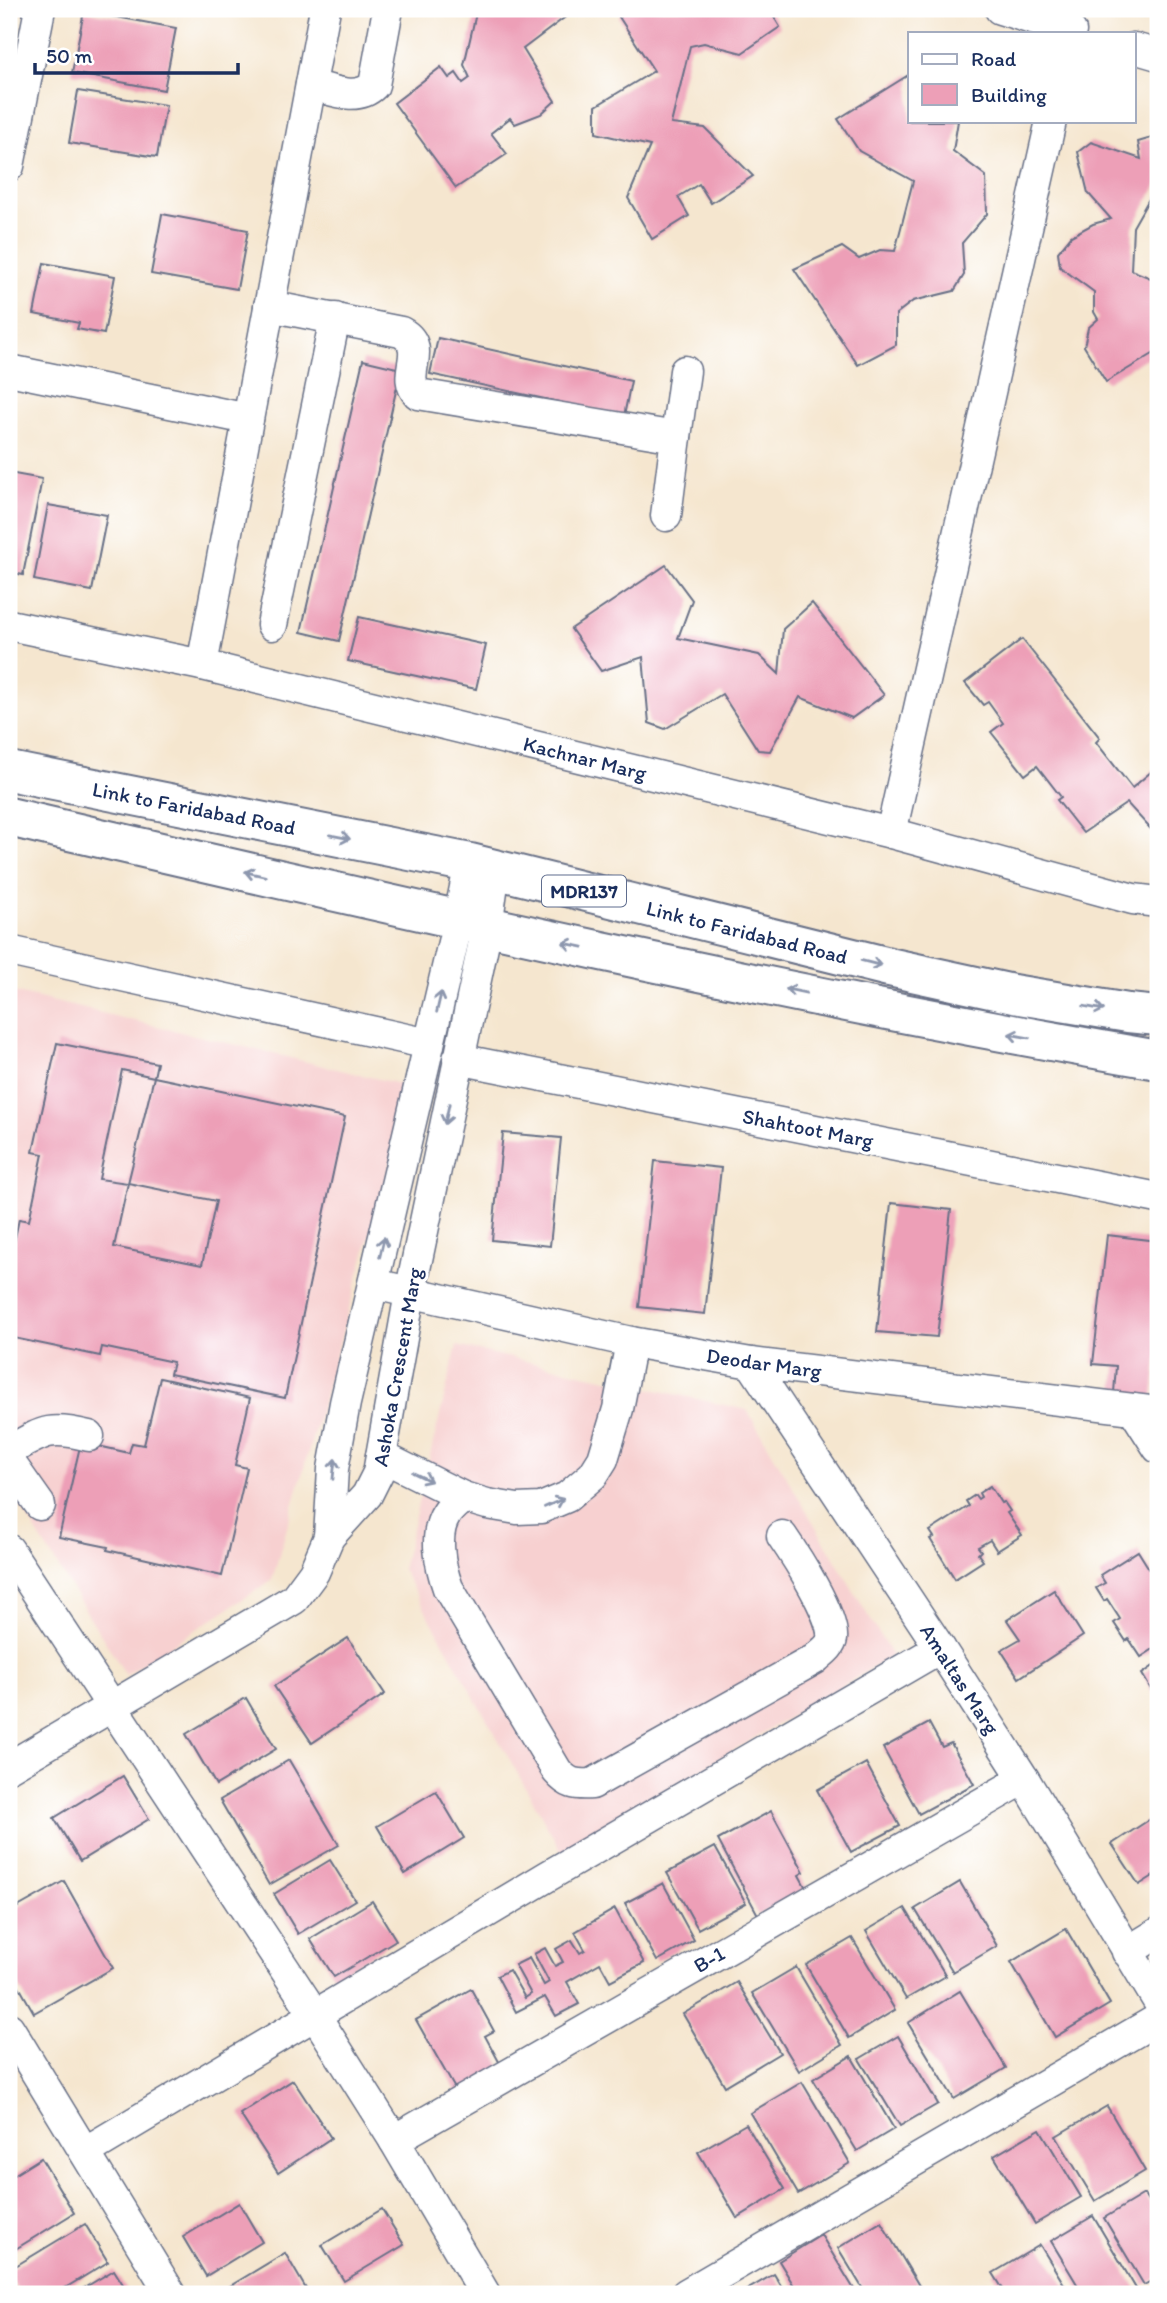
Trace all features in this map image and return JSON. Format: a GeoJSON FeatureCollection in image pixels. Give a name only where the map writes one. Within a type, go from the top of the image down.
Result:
{"type":"FeatureCollection","features":[{"type":"Feature","properties":{"kind":"main road","name":"Link to Faridabad Road"},"geometry":{"type":"LineString","coordinates":[[9,771],[483,866],[901,970],[1013,994],[1158,1016]]}},
{"type":"Feature","properties":{"kind":"main road","name":"Link to Faridabad Road"},"geometry":{"type":"LineString","coordinates":[[9,817],[473,924],[1006,1034],[1158,1060]]}},
{"type":"Feature","properties":{"kind":"street"},"geometry":{"type":"LineString","coordinates":[[9,166],[12,134],[40,9]]}},
{"type":"Feature","properties":{"kind":"street"},"geometry":{"type":"LineString","coordinates":[[202,665],[325,9]]}},
{"type":"Feature","properties":{"kind":"street"},"geometry":{"type":"LineString","coordinates":[[311,85],[350,94],[361,95],[367,92],[374,85],[387,9]]}},
{"type":"Feature","properties":{"kind":"street"},"geometry":{"type":"LineString","coordinates":[[1000,9],[1074,26]]}},
{"type":"Feature","properties":{"kind":"street"},"geometry":{"type":"LineString","coordinates":[[1136,49],[1158,55]]}},
{"type":"Feature","properties":{"kind":"street"},"geometry":{"type":"LineString","coordinates":[[891,833],[1051,122]]}},
{"type":"Feature","properties":{"kind":"street"},"geometry":{"type":"LineString","coordinates":[[269,306],[401,332],[409,336],[415,349],[411,381],[418,394],[676,437]]}},
{"type":"Feature","properties":{"kind":"street"},"geometry":{"type":"LineString","coordinates":[[272,625],[335,318]]}},
{"type":"Feature","properties":{"kind":"street"},"geometry":{"type":"LineString","coordinates":[[9,370],[248,419]]}},
{"type":"Feature","properties":{"kind":"street"},"geometry":{"type":"LineString","coordinates":[[666,516],[685,371]]}},
{"type":"Feature","properties":{"kind":"street","name":"Kachnar Marg"},"geometry":{"type":"LineString","coordinates":[[9,625],[202,665],[891,833],[1133,899],[1158,902]]}},
{"type":"Feature","properties":{"kind":"street"},"geometry":{"type":"LineString","coordinates":[[329,1537],[335,1456],[429,1044],[473,924],[483,866]]}},
{"type":"Feature","properties":{"kind":"street","name":"Ashoka Crescent Marg"},"geometry":{"type":"LineString","coordinates":[[9,1767],[294,1599],[314,1572],[329,1537],[373,1486],[458,1059],[473,924]]}},
{"type":"Feature","properties":{"kind":"street"},"geometry":{"type":"LineString","coordinates":[[9,951],[429,1044]]}},
{"type":"Feature","properties":{"kind":"street","name":"Shahtoot Marg"},"geometry":{"type":"LineString","coordinates":[[458,1059],[1158,1198]]}},
{"type":"Feature","properties":{"kind":"street","name":"Deodar Marg"},"geometry":{"type":"LineString","coordinates":[[374,1284],[631,1342],[751,1363],[1146,1410]]}},
{"type":"Feature","properties":{"kind":"street"},"geometry":{"type":"LineString","coordinates":[[381,1456],[463,1497],[516,1509],[541,1508],[566,1497],[593,1475],[603,1459],[618,1409],[631,1342]]}},
{"type":"Feature","properties":{"kind":"street","name":"Amaltas Marg"},"geometry":{"type":"LineString","coordinates":[[751,1363],[1024,1779],[1158,2001]]}},
{"type":"Feature","properties":{"kind":"street"},"geometry":{"type":"LineString","coordinates":[[1146,1410],[1158,1448]]}},
{"type":"Feature","properties":{"kind":"street"},"geometry":{"type":"LineString","coordinates":[[9,1451],[40,1433],[62,1429],[89,1436]]}},
{"type":"Feature","properties":{"kind":"street"},"geometry":{"type":"LineString","coordinates":[[9,1461],[40,1505]]}},
{"type":"Feature","properties":{"kind":"street"},"geometry":{"type":"LineString","coordinates":[[463,1497],[447,1513],[441,1525],[442,1572],[447,1588],[556,1771],[573,1785],[592,1784],[815,1659],[831,1644],[833,1636],[820,1602],[798,1559],[782,1536]]}},
{"type":"Feature","properties":{"kind":"street"},"geometry":{"type":"LineString","coordinates":[[9,1550],[315,2015],[394,2140],[485,2294]]}},
{"type":"Feature","properties":{"kind":"street"},"geometry":{"type":"LineString","coordinates":[[85,2152],[548,1876],[940,1648]]}},
{"type":"Feature","properties":{"kind":"street","name":"B-1"},"geometry":{"type":"LineString","coordinates":[[394,2140],[1024,1779]]}},
{"type":"Feature","properties":{"kind":"street"},"geometry":{"type":"LineString","coordinates":[[1127,1952],[1158,1933]]}},
{"type":"Feature","properties":{"kind":"street"},"geometry":{"type":"LineString","coordinates":[[686,2294],[1158,2019]]}},
{"type":"Feature","properties":{"kind":"street"},"geometry":{"type":"LineString","coordinates":[[9,2028],[171,2294]]}},
{"type":"Feature","properties":{"kind":"shaded area"},"geometry":{"type":"Polygon","coordinates":[[[9,991],[412,1087],[272,1580],[126,1675],[9,1488],[9,991]]]}},
{"type":"Feature","properties":{"kind":"shaded area"},"geometry":{"type":"Polygon","coordinates":[[[457,1346],[747,1410],[892,1656],[562,1852],[402,1569],[457,1346]]]}},
{"type":"Feature","properties":{"kind":"building"},"geometry":{"type":"Polygon","coordinates":[[[477,9],[576,9],[523,49],[555,101],[541,114],[515,124],[510,118],[491,133],[507,154],[456,188],[394,103],[441,67],[449,78],[456,73],[463,83],[470,78],[464,65],[477,9]]]}},
{"type":"Feature","properties":{"kind":"building"},"geometry":{"type":"Polygon","coordinates":[[[623,9],[769,9],[780,27],[742,53],[704,43],[690,46],[671,124],[705,128],[753,176],[711,203],[699,184],[678,197],[689,216],[652,239],[628,198],[650,146],[596,133],[596,106],[654,71],[619,17],[623,9]]]}},
{"type":"Feature","properties":{"kind":"building"},"geometry":{"type":"Polygon","coordinates":[[[84,11],[176,28],[164,90],[72,73],[84,11]]]}},
{"type":"Feature","properties":{"kind":"building"},"geometry":{"type":"Polygon","coordinates":[[[908,75],[908,122],[958,122],[953,151],[986,176],[987,214],[962,243],[964,275],[954,291],[913,301],[896,314],[896,345],[858,365],[794,269],[842,247],[859,259],[880,250],[895,251],[913,181],[859,151],[838,119],[908,75]]]}},
{"type":"Feature","properties":{"kind":"building"},"geometry":{"type":"Polygon","coordinates":[[[78,91],[166,105],[157,157],[69,143],[78,91]]]}},
{"type":"Feature","properties":{"kind":"building"},"geometry":{"type":"Polygon","coordinates":[[[1158,136],[1158,183],[1133,227],[1131,270],[1158,281],[1158,351],[1106,382],[1084,346],[1088,328],[1098,319],[1094,312],[1094,292],[1060,267],[1058,252],[1071,236],[1093,224],[1111,219],[1088,193],[1078,152],[1091,142],[1141,159],[1138,142],[1158,136]]]}},
{"type":"Feature","properties":{"kind":"building"},"geometry":{"type":"Polygon","coordinates":[[[162,214],[248,230],[237,289],[151,274],[162,214]]]}},
{"type":"Feature","properties":{"kind":"building"},"geometry":{"type":"Polygon","coordinates":[[[44,263],[115,276],[104,334],[77,329],[79,323],[34,314],[44,263]]]}},
{"type":"Feature","properties":{"kind":"building"},"geometry":{"type":"Polygon","coordinates":[[[438,338],[631,381],[624,416],[430,374],[438,338]]]}},
{"type":"Feature","properties":{"kind":"building"},"geometry":{"type":"Polygon","coordinates":[[[363,360],[401,369],[339,641],[301,632],[363,360]]]}},
{"type":"Feature","properties":{"kind":"building"},"geometry":{"type":"Polygon","coordinates":[[[9,473],[42,479],[23,575],[9,572],[9,473]]]}},
{"type":"Feature","properties":{"kind":"building"},"geometry":{"type":"Polygon","coordinates":[[[48,505],[107,515],[92,591],[34,580],[48,505]]]}},
{"type":"Feature","properties":{"kind":"building"},"geometry":{"type":"Polygon","coordinates":[[[666,565],[692,600],[678,638],[759,655],[779,674],[783,629],[812,603],[884,695],[852,718],[800,697],[770,751],[758,750],[722,694],[665,729],[649,723],[643,657],[601,671],[571,629],[666,565]]]}},
{"type":"Feature","properties":{"kind":"building"},"geometry":{"type":"Polygon","coordinates":[[[359,617],[486,645],[476,689],[348,661],[359,617]]]}},
{"type":"Feature","properties":{"kind":"building"},"geometry":{"type":"Polygon","coordinates":[[[1022,639],[1100,738],[1096,742],[1132,788],[1158,766],[1158,837],[1127,803],[1083,833],[1057,800],[1061,797],[1037,766],[1025,775],[991,732],[1003,723],[988,702],[983,705],[965,683],[1022,639]]]}},
{"type":"Feature","properties":{"kind":"building"},"geometry":{"type":"Polygon","coordinates":[[[57,1043],[157,1063],[154,1077],[345,1117],[285,1398],[170,1374],[173,1362],[102,1347],[100,1356],[9,1337],[9,1266],[19,1219],[29,1221],[43,1154],[33,1152],[57,1043]],[[122,1070],[99,1179],[128,1183],[154,1077],[122,1070]],[[128,1183],[114,1247],[202,1265],[216,1201],[128,1183]]]}},
{"type":"Feature","properties":{"kind":"building"},"geometry":{"type":"Polygon","coordinates":[[[503,1133],[561,1138],[550,1246],[492,1240],[503,1133]]]}},
{"type":"Feature","properties":{"kind":"building"},"geometry":{"type":"Polygon","coordinates":[[[655,1161],[721,1168],[705,1314],[639,1307],[655,1161]]]}},
{"type":"Feature","properties":{"kind":"building"},"geometry":{"type":"Polygon","coordinates":[[[891,1203],[951,1210],[937,1337],[877,1332],[891,1203]]]}},
{"type":"Feature","properties":{"kind":"building"},"geometry":{"type":"Polygon","coordinates":[[[1107,1235],[1158,1241],[1158,1352],[1153,1397],[1114,1393],[1116,1366],[1093,1364],[1107,1235]]]}},
{"type":"Feature","properties":{"kind":"building"},"geometry":{"type":"Polygon","coordinates":[[[160,1378],[250,1398],[235,1465],[247,1468],[222,1576],[59,1537],[81,1442],[129,1453],[132,1443],[144,1445],[160,1378]]]}},
{"type":"Feature","properties":{"kind":"building"},"geometry":{"type":"Polygon","coordinates":[[[990,1486],[1010,1511],[1007,1513],[1022,1535],[997,1551],[990,1540],[978,1547],[981,1551],[978,1554],[983,1561],[955,1579],[930,1539],[934,1537],[930,1531],[969,1506],[966,1501],[975,1495],[978,1499],[981,1497],[979,1493],[990,1486]]]}},
{"type":"Feature","properties":{"kind":"building"},"geometry":{"type":"Polygon","coordinates":[[[1138,1551],[1158,1583],[1158,1646],[1141,1657],[1114,1623],[1120,1619],[1096,1588],[1105,1583],[1100,1575],[1138,1551]]]}},
{"type":"Feature","properties":{"kind":"building"},"geometry":{"type":"Polygon","coordinates":[[[1054,1590],[1083,1636],[1019,1678],[1001,1650],[1020,1639],[1007,1620],[1054,1590]]]}},
{"type":"Feature","properties":{"kind":"building"},"geometry":{"type":"Polygon","coordinates":[[[348,1638],[385,1694],[312,1743],[274,1686],[348,1638]]]}},
{"type":"Feature","properties":{"kind":"building"},"geometry":{"type":"Polygon","coordinates":[[[1158,1663],[1158,1701],[1142,1674],[1158,1663]]]}},
{"type":"Feature","properties":{"kind":"building"},"geometry":{"type":"Polygon","coordinates":[[[246,1698],[276,1749],[216,1785],[186,1734],[246,1698]]]}},
{"type":"Feature","properties":{"kind":"building"},"geometry":{"type":"Polygon","coordinates":[[[929,1723],[942,1747],[951,1743],[974,1784],[919,1814],[883,1748],[929,1723]]]}},
{"type":"Feature","properties":{"kind":"building"},"geometry":{"type":"Polygon","coordinates":[[[289,1760],[339,1845],[269,1885],[220,1800],[289,1760]]]}},
{"type":"Feature","properties":{"kind":"building"},"geometry":{"type":"Polygon","coordinates":[[[866,1763],[900,1826],[851,1852],[817,1790],[866,1763]]]}},
{"type":"Feature","properties":{"kind":"building"},"geometry":{"type":"Polygon","coordinates":[[[123,1776],[149,1819],[80,1861],[54,1818],[123,1776]]]}},
{"type":"Feature","properties":{"kind":"building"},"geometry":{"type":"Polygon","coordinates":[[[436,1791],[464,1838],[405,1874],[377,1826],[436,1791]]]}},
{"type":"Feature","properties":{"kind":"building"},"geometry":{"type":"Polygon","coordinates":[[[771,1811],[804,1872],[799,1875],[806,1888],[758,1915],[718,1840],[771,1811]]]}},
{"type":"Feature","properties":{"kind":"building"},"geometry":{"type":"Polygon","coordinates":[[[1158,1814],[1158,1873],[1139,1885],[1112,1844],[1158,1814]]]}},
{"type":"Feature","properties":{"kind":"building"},"geometry":{"type":"Polygon","coordinates":[[[715,1847],[746,1903],[698,1929],[667,1873],[715,1847]]]}},
{"type":"Feature","properties":{"kind":"building"},"geometry":{"type":"Polygon","coordinates":[[[330,1860],[355,1900],[298,1934],[274,1894],[330,1860]]]}},
{"type":"Feature","properties":{"kind":"building"},"geometry":{"type":"Polygon","coordinates":[[[64,1881],[113,1968],[34,2013],[9,1969],[9,1912],[64,1881]]]}},
{"type":"Feature","properties":{"kind":"building"},"geometry":{"type":"Polygon","coordinates":[[[960,1882],[997,1946],[953,1972],[915,1909],[960,1882]]]}},
{"type":"Feature","properties":{"kind":"building"},"geometry":{"type":"Polygon","coordinates":[[[663,1883],[694,1940],[657,1961],[625,1903],[663,1883]]]}},
{"type":"Feature","properties":{"kind":"building"},"geometry":{"type":"Polygon","coordinates":[[[372,1901],[396,1940],[334,1977],[310,1939],[372,1901]]]}},
{"type":"Feature","properties":{"kind":"building"},"geometry":{"type":"Polygon","coordinates":[[[905,1908],[946,1976],[906,1999],[866,1931],[905,1908]]]}},
{"type":"Feature","properties":{"kind":"building"},"geometry":{"type":"Polygon","coordinates":[[[615,1909],[644,1963],[610,1981],[600,1963],[567,1982],[579,2004],[556,2016],[545,1997],[516,2012],[497,1976],[509,1970],[525,1998],[531,1994],[515,1965],[529,1958],[544,1985],[549,1982],[534,1954],[545,1948],[555,1966],[563,1962],[556,1949],[572,1940],[580,1953],[585,1950],[575,1932],[615,1909]]]}},
{"type":"Feature","properties":{"kind":"building"},"geometry":{"type":"Polygon","coordinates":[[[1066,1929],[1110,2004],[1055,2037],[1011,1962],[1066,1929]]]}},
{"type":"Feature","properties":{"kind":"building"},"geometry":{"type":"Polygon","coordinates":[[[852,1938],[895,2010],[849,2038],[806,1965],[852,1938]]]}},
{"type":"Feature","properties":{"kind":"building"},"geometry":{"type":"Polygon","coordinates":[[[796,1967],[842,2045],[799,2071],[752,1993],[796,1967]]]}},
{"type":"Feature","properties":{"kind":"building"},"geometry":{"type":"Polygon","coordinates":[[[737,1982],[780,2053],[725,2086],[683,2014],[737,1982]]]}},
{"type":"Feature","properties":{"kind":"building"},"geometry":{"type":"Polygon","coordinates":[[[471,1989],[494,2031],[485,2036],[503,2069],[458,2094],[416,2020],[471,1989]]]}},
{"type":"Feature","properties":{"kind":"building"},"geometry":{"type":"Polygon","coordinates":[[[960,1991],[1006,2068],[954,2099],[908,2023],[960,1991]]]}},
{"type":"Feature","properties":{"kind":"building"},"geometry":{"type":"Polygon","coordinates":[[[898,2036],[938,2104],[900,2126],[859,2059],[898,2036]]]}},
{"type":"Feature","properties":{"kind":"building"},"geometry":{"type":"Polygon","coordinates":[[[851,2056],[894,2129],[857,2151],[813,2079],[851,2056]]]}},
{"type":"Feature","properties":{"kind":"building"},"geometry":{"type":"Polygon","coordinates":[[[293,2080],[331,2138],[278,2173],[240,2114],[293,2080]]]}},
{"type":"Feature","properties":{"kind":"building"},"geometry":{"type":"Polygon","coordinates":[[[802,2082],[850,2163],[798,2194],[750,2113],[802,2082]]]}},
{"type":"Feature","properties":{"kind":"building"},"geometry":{"type":"Polygon","coordinates":[[[1107,2106],[1145,2171],[1095,2201],[1056,2136],[1107,2106]]]}},
{"type":"Feature","properties":{"kind":"building"},"geometry":{"type":"Polygon","coordinates":[[[746,2124],[785,2189],[737,2218],[698,2152],[746,2124]]]}},
{"type":"Feature","properties":{"kind":"building"},"geometry":{"type":"Polygon","coordinates":[[[1040,2129],[1081,2197],[1035,2224],[994,2156],[1040,2129]]]}},
{"type":"Feature","properties":{"kind":"building"},"geometry":{"type":"Polygon","coordinates":[[[41,2158],[74,2213],[9,2253],[9,2178],[41,2158]]]}},
{"type":"Feature","properties":{"kind":"building"},"geometry":{"type":"Polygon","coordinates":[[[1144,2194],[1158,2217],[1158,2277],[1144,2285],[1104,2218],[1144,2194]]]}},
{"type":"Feature","properties":{"kind":"building"},"geometry":{"type":"Polygon","coordinates":[[[239,2203],[262,2242],[206,2276],[183,2237],[239,2203]]]}},
{"type":"Feature","properties":{"kind":"building"},"geometry":{"type":"Polygon","coordinates":[[[382,2209],[404,2245],[344,2281],[322,2245],[382,2209]]]}},
{"type":"Feature","properties":{"kind":"building"},"geometry":{"type":"Polygon","coordinates":[[[1093,2216],[1138,2292],[1135,2294],[1083,2294],[1051,2241],[1093,2216]]]}},
{"type":"Feature","properties":{"kind":"building"},"geometry":{"type":"Polygon","coordinates":[[[881,2222],[924,2294],[866,2294],[838,2248],[881,2222]]]}},
{"type":"Feature","properties":{"kind":"building"},"geometry":{"type":"Polygon","coordinates":[[[85,2224],[108,2262],[55,2294],[20,2294],[9,2270],[85,2224]]]}},
{"type":"Feature","properties":{"kind":"building"},"geometry":{"type":"Polygon","coordinates":[[[821,2235],[857,2294],[799,2294],[779,2261],[821,2235]]]}},
{"type":"Feature","properties":{"kind":"building"},"geometry":{"type":"Polygon","coordinates":[[[1040,2245],[1070,2294],[1006,2294],[993,2273],[1040,2245]]]}},
{"type":"Feature","properties":{"kind":"building"},"geometry":{"type":"Polygon","coordinates":[[[285,2253],[309,2294],[228,2294],[225,2289],[285,2253]]]}},
{"type":"Feature","properties":{"kind":"building"},"geometry":{"type":"Polygon","coordinates":[[[114,2270],[129,2294],[74,2294],[114,2270]]]}},
{"type":"Feature","properties":{"kind":"building"},"geometry":{"type":"Polygon","coordinates":[[[774,2274],[786,2294],[740,2294],[774,2274]]]}}]}
